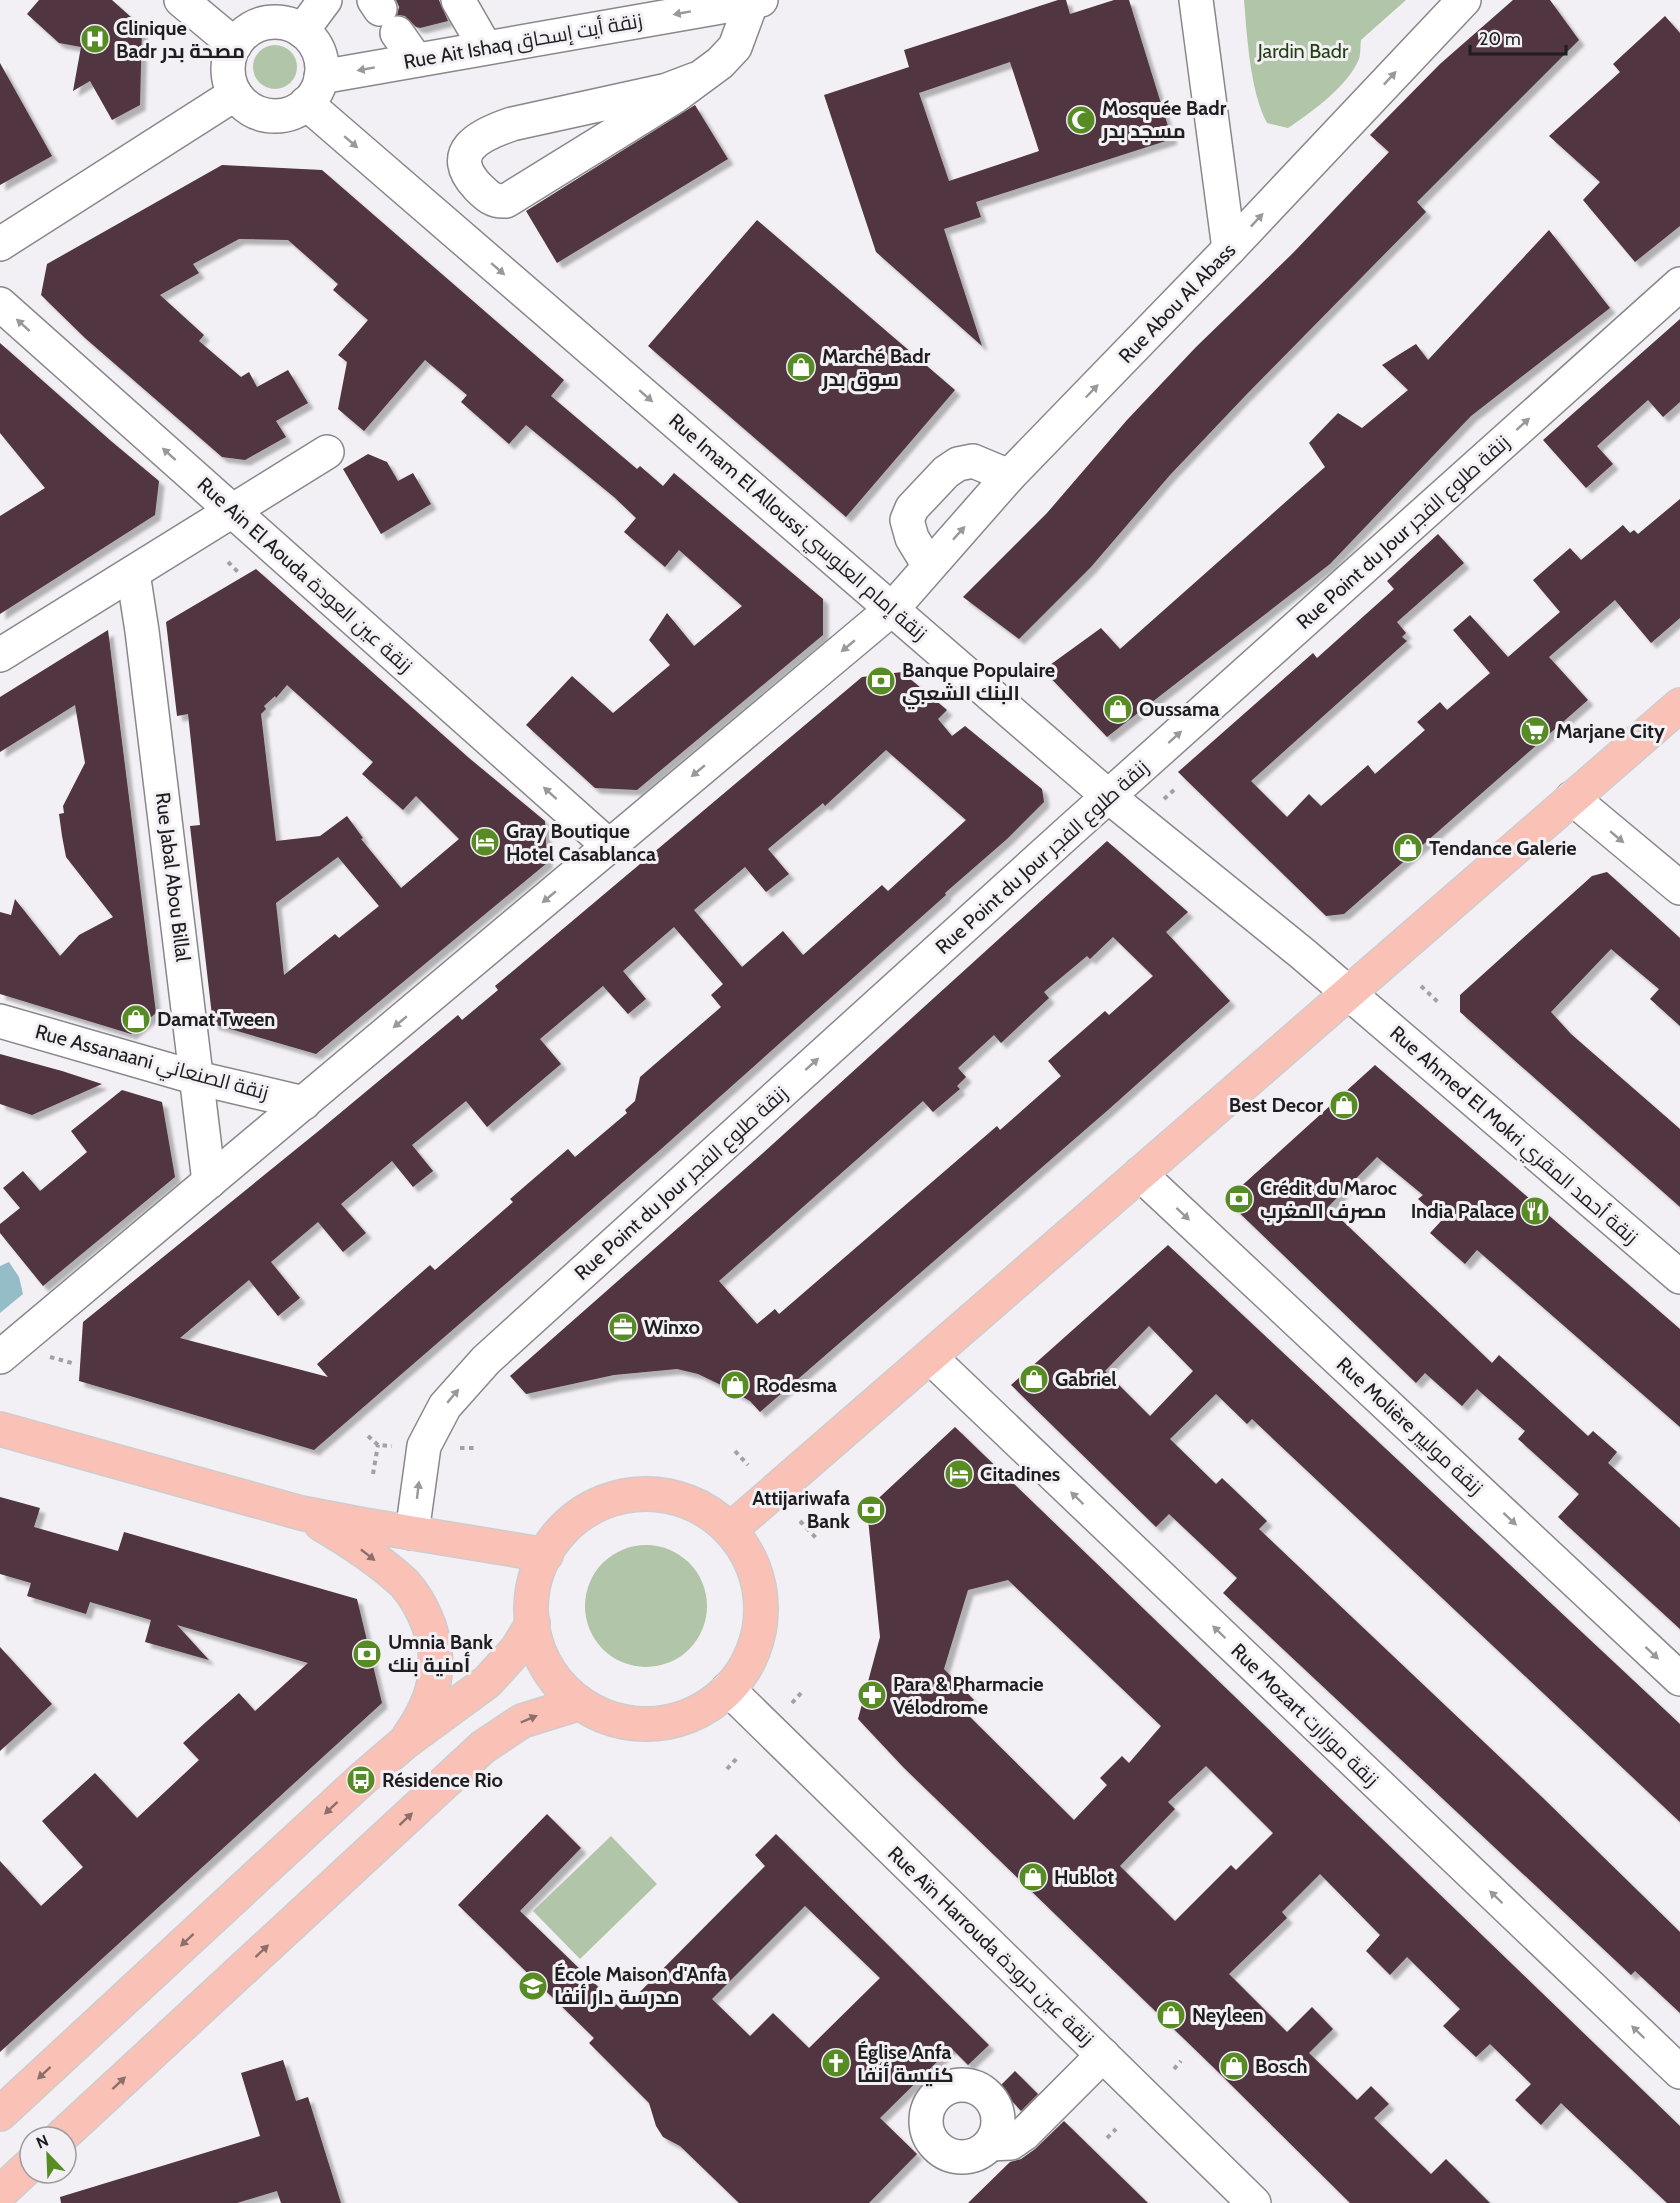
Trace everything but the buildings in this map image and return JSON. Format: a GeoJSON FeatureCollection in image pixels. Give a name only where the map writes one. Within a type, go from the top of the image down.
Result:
{"type":"FeatureCollection","features":[{"type":"Feature","properties":{"kind":"main road"},"geometry":{"type":"LineString","coordinates":[[730,1530],[1680,705]]}},
{"type":"Feature","properties":{"kind":"main road"},"geometry":{"type":"LineString","coordinates":[[0,1429],[301,1513],[546,1555]]}},
{"type":"Feature","properties":{"kind":"main road"},"geometry":{"type":"LineString","coordinates":[[638,1495],[669,1497],[689,1503],[716,1518],[730,1530],[744,1548],[754,1568],[760,1591],[761,1614],[758,1638],[749,1660],[728,1689],[696,1713],[670,1722],[643,1724],[616,1720],[580,1703],[560,1685],[546,1666],[536,1641],[532,1604],[535,1584],[546,1555],[557,1537],[580,1516],[608,1501],[638,1495]]}},
{"type":"Feature","properties":{"kind":"main road"},"geometry":{"type":"LineString","coordinates":[[301,1513],[360,1548],[404,1584],[416,1599],[429,1624],[436,1650],[437,1672],[425,1710],[404,1743]]}},
{"type":"Feature","properties":{"kind":"main road"},"geometry":{"type":"LineString","coordinates":[[0,2114],[352,1788],[404,1743],[487,1682],[517,1649],[533,1623]]}},
{"type":"Feature","properties":{"kind":"main road"},"geometry":{"type":"LineString","coordinates":[[74,2125],[483,1748],[522,1722],[580,1703]]}},
{"type":"Feature","properties":{"kind":"main road"},"geometry":{"type":"LineString","coordinates":[[0,2193],[18,2176]]}},
{"type":"Feature","properties":{"kind":"street"},"geometry":{"type":"LineString","coordinates":[[181,0],[235,45]]}},
{"type":"Feature","properties":{"kind":"street"},"geometry":{"type":"LineString","coordinates":[[302,31],[325,0]]}},
{"type":"Feature","properties":{"kind":"street"},"geometry":{"type":"LineString","coordinates":[[458,0],[485,47]]}},
{"type":"Feature","properties":{"kind":"street"},"geometry":{"type":"LineString","coordinates":[[1196,0],[1229,249]]}},
{"type":"Feature","properties":{"kind":"street","name":"Rue Abou Al Abass"},"geometry":{"type":"LineString","coordinates":[[0,1357],[892,608],[1009,476],[1229,249],[1464,0]]}},
{"type":"Feature","properties":{"kind":"street"},"geometry":{"type":"LineString","coordinates":[[696,79],[667,90],[512,124],[495,130],[470,146],[464,157],[465,168],[469,177],[489,198],[498,202],[506,201],[674,97],[720,63],[735,47],[756,1]]}},
{"type":"Feature","properties":{"kind":"street","name":"Rue Ait Ishaq زنقة أيت إسحاق"},"geometry":{"type":"LineString","coordinates":[[314,90],[416,60],[756,1]]}},
{"type":"Feature","properties":{"kind":"street"},"geometry":{"type":"LineString","coordinates":[[384,14],[416,60]]}},
{"type":"Feature","properties":{"kind":"street"},"geometry":{"type":"LineString","coordinates":[[285,23],[302,31],[312,40],[320,54],[314,90],[292,112],[268,115],[246,106],[235,94],[229,78],[229,61],[235,45],[244,34],[263,24],[285,23]]}},
{"type":"Feature","properties":{"kind":"street","name":"Rue Imam El Alloussi زنقة إمام العلوسي"},"geometry":{"type":"LineString","coordinates":[[314,90],[892,608],[1108,796],[1349,993]]}},
{"type":"Feature","properties":{"kind":"street"},"geometry":{"type":"LineString","coordinates":[[0,244],[235,94]]}},
{"type":"Feature","properties":{"kind":"street","name":"Rue Point du Jour زنقة طلوع الفجر"},"geometry":{"type":"LineString","coordinates":[[412,1533],[439,1447],[444,1406],[486,1360],[1108,796],[1680,284]]}},
{"type":"Feature","properties":{"kind":"street","name":"Rue Ain El Aouda زنقة عين العودة"},"geometry":{"type":"LineString","coordinates":[[0,304],[609,846]]}},
{"type":"Feature","properties":{"kind":"street"},"geometry":{"type":"LineString","coordinates":[[0,655],[327,452]]}},
{"type":"Feature","properties":{"kind":"street"},"geometry":{"type":"LineString","coordinates":[[929,566],[912,538],[907,520],[912,508],[946,472],[958,464],[973,461],[1009,476]]}},
{"type":"Feature","properties":{"kind":"street","name":"Rue Jabal Abou Billal"},"geometry":{"type":"LineString","coordinates":[[133,573],[209,1182]]}},
{"type":"Feature","properties":{"kind":"street"},"geometry":{"type":"LineString","coordinates":[[1572,798],[1680,888]]}},
{"type":"Feature","properties":{"kind":"street","name":"Rue Ahmed El Mokri زنقة أحمد المقري"},"geometry":{"type":"LineString","coordinates":[[1349,993],[1680,1277]]}},
{"type":"Feature","properties":{"kind":"street","name":"Rue Assanaani زنقة الصنعاني"},"geometry":{"type":"LineString","coordinates":[[0,1021],[197,1078],[304,1103]]}},
{"type":"Feature","properties":{"kind":"street","name":"Rue Molière زنقة موليير"},"geometry":{"type":"LineString","coordinates":[[1140,1174],[1680,1679]]}},
{"type":"Feature","properties":{"kind":"street","name":"Rue Mozart زنقة موزارت"},"geometry":{"type":"LineString","coordinates":[[930,1357],[1680,2072]]}},
{"type":"Feature","properties":{"kind":"street","name":"Rue Aïn Harrouda زنقة عين حرودة"},"geometry":{"type":"LineString","coordinates":[[728,1689],[1254,2203]]}},
{"type":"Feature","properties":{"kind":"street"},"geometry":{"type":"LineString","coordinates":[[990,2144],[1011,2143],[1024,2134],[1103,2055]]}},
{"type":"Feature","properties":{"kind":"path"},"geometry":{"type":"LineString","coordinates":[[228,562],[239,573]]}},
{"type":"Feature","properties":{"kind":"path"},"geometry":{"type":"LineString","coordinates":[[1161,801],[1175,789]]}},
{"type":"Feature","properties":{"kind":"path"},"geometry":{"type":"LineString","coordinates":[[1421,986],[1439,1003]]}},
{"type":"Feature","properties":{"kind":"path"},"geometry":{"type":"LineString","coordinates":[[47,1356],[72,1364]]}},
{"type":"Feature","properties":{"kind":"path"},"geometry":{"type":"LineString","coordinates":[[368,1436],[378,1445],[373,1474]]}},
{"type":"Feature","properties":{"kind":"path"},"geometry":{"type":"LineString","coordinates":[[439,1447],[475,1448]]}},
{"type":"Feature","properties":{"kind":"path"},"geometry":{"type":"LineString","coordinates":[[735,1451],[748,1465]]}},
{"type":"Feature","properties":{"kind":"path"},"geometry":{"type":"LineString","coordinates":[[800,1521],[818,1540]]}},
{"type":"Feature","properties":{"kind":"path"},"geometry":{"type":"LineString","coordinates":[[792,1703],[802,1692]]}},
{"type":"Feature","properties":{"kind":"path"},"geometry":{"type":"LineString","coordinates":[[727,1769],[739,1756]]}},
{"type":"Feature","properties":{"kind":"path"},"geometry":{"type":"LineString","coordinates":[[1174,2069],[1181,2061]]}},
{"type":"Feature","properties":{"kind":"path"},"geometry":{"type":"LineString","coordinates":[[1107,2138],[1116,2129]]}},
{"type":"Feature","properties":{"kind":"green space","name":"Jardin Badr"},"geometry":{"type":"Polygon","coordinates":[[[1244,0],[1406,0],[1361,40],[1359,59],[1347,79],[1318,106],[1288,128],[1267,123],[1261,110],[1250,63],[1244,0]]]}},
{"type":"Feature","properties":{"kind":"green space"},"geometry":{"type":"Polygon","coordinates":[[[275,45],[290,52],[297,67],[290,82],[275,89],[260,82],[253,67],[260,52],[275,45]]]}},
{"type":"Feature","properties":{"kind":"green space"},"geometry":{"type":"Polygon","coordinates":[[[646,1545],[669,1550],[680,1555],[689,1563],[697,1572],[702,1583],[707,1606],[702,1629],[697,1640],[689,1649],[680,1657],[669,1662],[646,1667],[623,1662],[612,1657],[603,1649],[595,1640],[590,1629],[585,1606],[590,1583],[595,1572],[603,1563],[612,1555],[623,1550],[646,1545]]]}},
{"type":"Feature","properties":{"kind":"green space"},"geometry":{"type":"Polygon","coordinates":[[[611,1836],[657,1884],[580,1959],[533,1911],[611,1836]]]}},
{"type":"Feature","properties":{"kind":"water"},"geometry":{"type":"Polygon","coordinates":[[[9,1262],[19,1277],[23,1294],[0,1313],[0,1266],[9,1262]]]}},
{"type":"Feature","properties":{"kind":"place","name":"Clinique Badr مصحة بدر"},"geometry":{"type":"Point","coordinates":[95,39]}},
{"type":"Feature","properties":{"kind":"place","name":"Mosquée Badr مسجد بدر"},"geometry":{"type":"Point","coordinates":[1081,120]}},
{"type":"Feature","properties":{"kind":"place","name":"Marché Badr سوق بدر"},"geometry":{"type":"Point","coordinates":[801,367]}},
{"type":"Feature","properties":{"kind":"place","name":"Banque Populaire البنك الشعبي"},"geometry":{"type":"Point","coordinates":[881,681]}},
{"type":"Feature","properties":{"kind":"place","name":"Oussama"},"geometry":{"type":"Point","coordinates":[1118,709]}},
{"type":"Feature","properties":{"kind":"place","name":"Marjane City"},"geometry":{"type":"Point","coordinates":[1535,731]}},
{"type":"Feature","properties":{"kind":"place","name":"Gray Boutique Hotel Casablanca"},"geometry":{"type":"Point","coordinates":[485,842]}},
{"type":"Feature","properties":{"kind":"place","name":"Tendance Galerie"},"geometry":{"type":"Point","coordinates":[1408,848]}},
{"type":"Feature","properties":{"kind":"place","name":"Damat Tween"},"geometry":{"type":"Point","coordinates":[136,1019]}},
{"type":"Feature","properties":{"kind":"place","name":"Best Decor"},"geometry":{"type":"Point","coordinates":[1344,1105]}},
{"type":"Feature","properties":{"kind":"place","name":"Crédit du Maroc مصرف المغرب"},"geometry":{"type":"Point","coordinates":[1239,1199]}},
{"type":"Feature","properties":{"kind":"place","name":"India Palace"},"geometry":{"type":"Point","coordinates":[1535,1211]}},
{"type":"Feature","properties":{"kind":"place","name":"Winxo"},"geometry":{"type":"Point","coordinates":[623,1327]}},
{"type":"Feature","properties":{"kind":"place","name":"Gabriel"},"geometry":{"type":"Point","coordinates":[1034,1379]}},
{"type":"Feature","properties":{"kind":"place","name":"Rodesma"},"geometry":{"type":"Point","coordinates":[735,1385]}},
{"type":"Feature","properties":{"kind":"place","name":"Citadines"},"geometry":{"type":"Point","coordinates":[959,1474]}},
{"type":"Feature","properties":{"kind":"place","name":"Attijariwafa Bank"},"geometry":{"type":"Point","coordinates":[871,1510]}},
{"type":"Feature","properties":{"kind":"place","name":"Umnia Bank أمنية بنك"},"geometry":{"type":"Point","coordinates":[367,1654]}},
{"type":"Feature","properties":{"kind":"place","name":"Para & Pharmacie Vélodrome"},"geometry":{"type":"Point","coordinates":[872,1695]}},
{"type":"Feature","properties":{"kind":"place","name":"Résidence Rio"},"geometry":{"type":"Point","coordinates":[361,1780]}},
{"type":"Feature","properties":{"kind":"place","name":"Hublot"},"geometry":{"type":"Point","coordinates":[1033,1877]}},
{"type":"Feature","properties":{"kind":"place","name":"École Maison d'Anfa مدرسة دار أنفا"},"geometry":{"type":"Point","coordinates":[533,1986]}},
{"type":"Feature","properties":{"kind":"place","name":"Neyleen"},"geometry":{"type":"Point","coordinates":[1171,2015]}},
{"type":"Feature","properties":{"kind":"place","name":"Église Anfa كنيسة أنفا"},"geometry":{"type":"Point","coordinates":[836,2063]}},
{"type":"Feature","properties":{"kind":"place","name":"Bosch"},"geometry":{"type":"Point","coordinates":[1234,2066]}}]}
